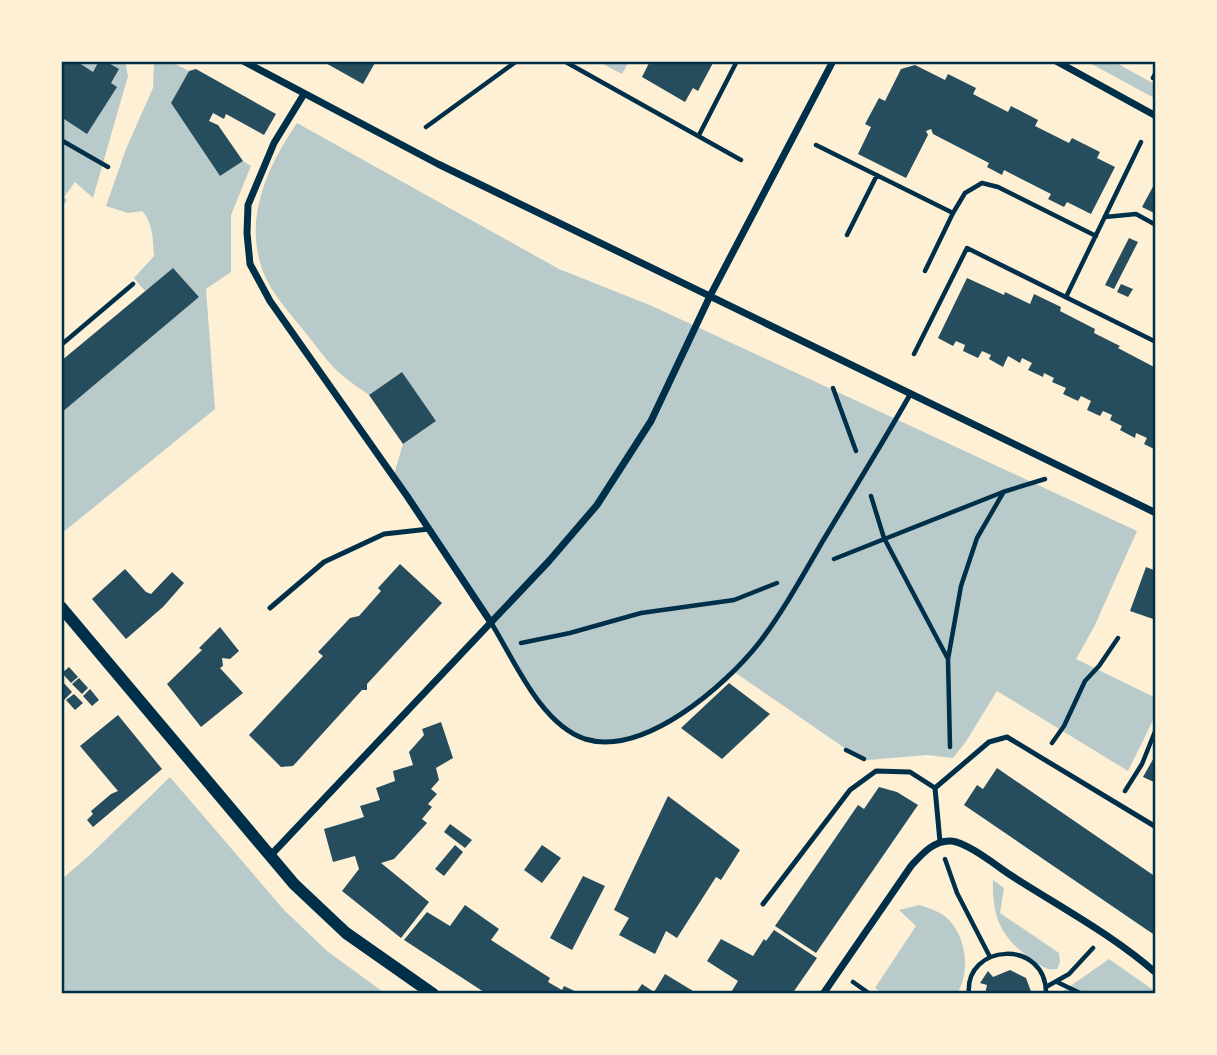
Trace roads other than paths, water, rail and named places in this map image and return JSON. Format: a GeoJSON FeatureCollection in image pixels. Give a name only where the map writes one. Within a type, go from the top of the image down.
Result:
{"type":"FeatureCollection","features":[{"type":"Feature","properties":{"kind":"street"},"geometry":{"type":"LineString","coordinates":[[243,61],[438,164],[1156,513]]}},
{"type":"Feature","properties":{"kind":"street"},"geometry":{"type":"LineString","coordinates":[[270,856],[566,542],[597,505],[651,421],[710,296],[833,61]]}},
{"type":"Feature","properties":{"kind":"street"},"geometry":{"type":"LineString","coordinates":[[1056,61],[1156,116]]}},
{"type":"Feature","properties":{"kind":"street"},"geometry":{"type":"LineString","coordinates":[[304,94],[274,143],[248,205],[250,264],[270,301],[490,621]]}},
{"type":"Feature","properties":{"kind":"street"},"geometry":{"type":"LineString","coordinates":[[61,607],[303,893],[346,933],[433,994]]}},
{"type":"Feature","properties":{"kind":"street"},"geometry":{"type":"LineString","coordinates":[[822,994],[911,866],[925,851],[940,842],[954,841],[1103,934],[1156,973]]}},
{"type":"Feature","properties":{"kind":"lane"},"geometry":{"type":"LineString","coordinates":[[490,621],[542,707],[565,728],[585,738],[609,742],[638,737],[694,705],[733,671],[759,643],[911,393]]}},
{"type":"Feature","properties":{"kind":"lane"},"geometry":{"type":"LineString","coordinates":[[270,608],[324,562],[384,534],[429,529]]}},
{"type":"Feature","properties":{"kind":"lane"},"geometry":{"type":"LineString","coordinates":[[935,788],[989,741],[1007,737],[1156,827]]}},
{"type":"Feature","properties":{"kind":"lane"},"geometry":{"type":"LineString","coordinates":[[763,904],[849,790],[876,771],[910,772],[935,788]]}},
{"type":"Feature","properties":{"kind":"lane"},"geometry":{"type":"LineString","coordinates":[[935,788],[940,842]]}}]}
